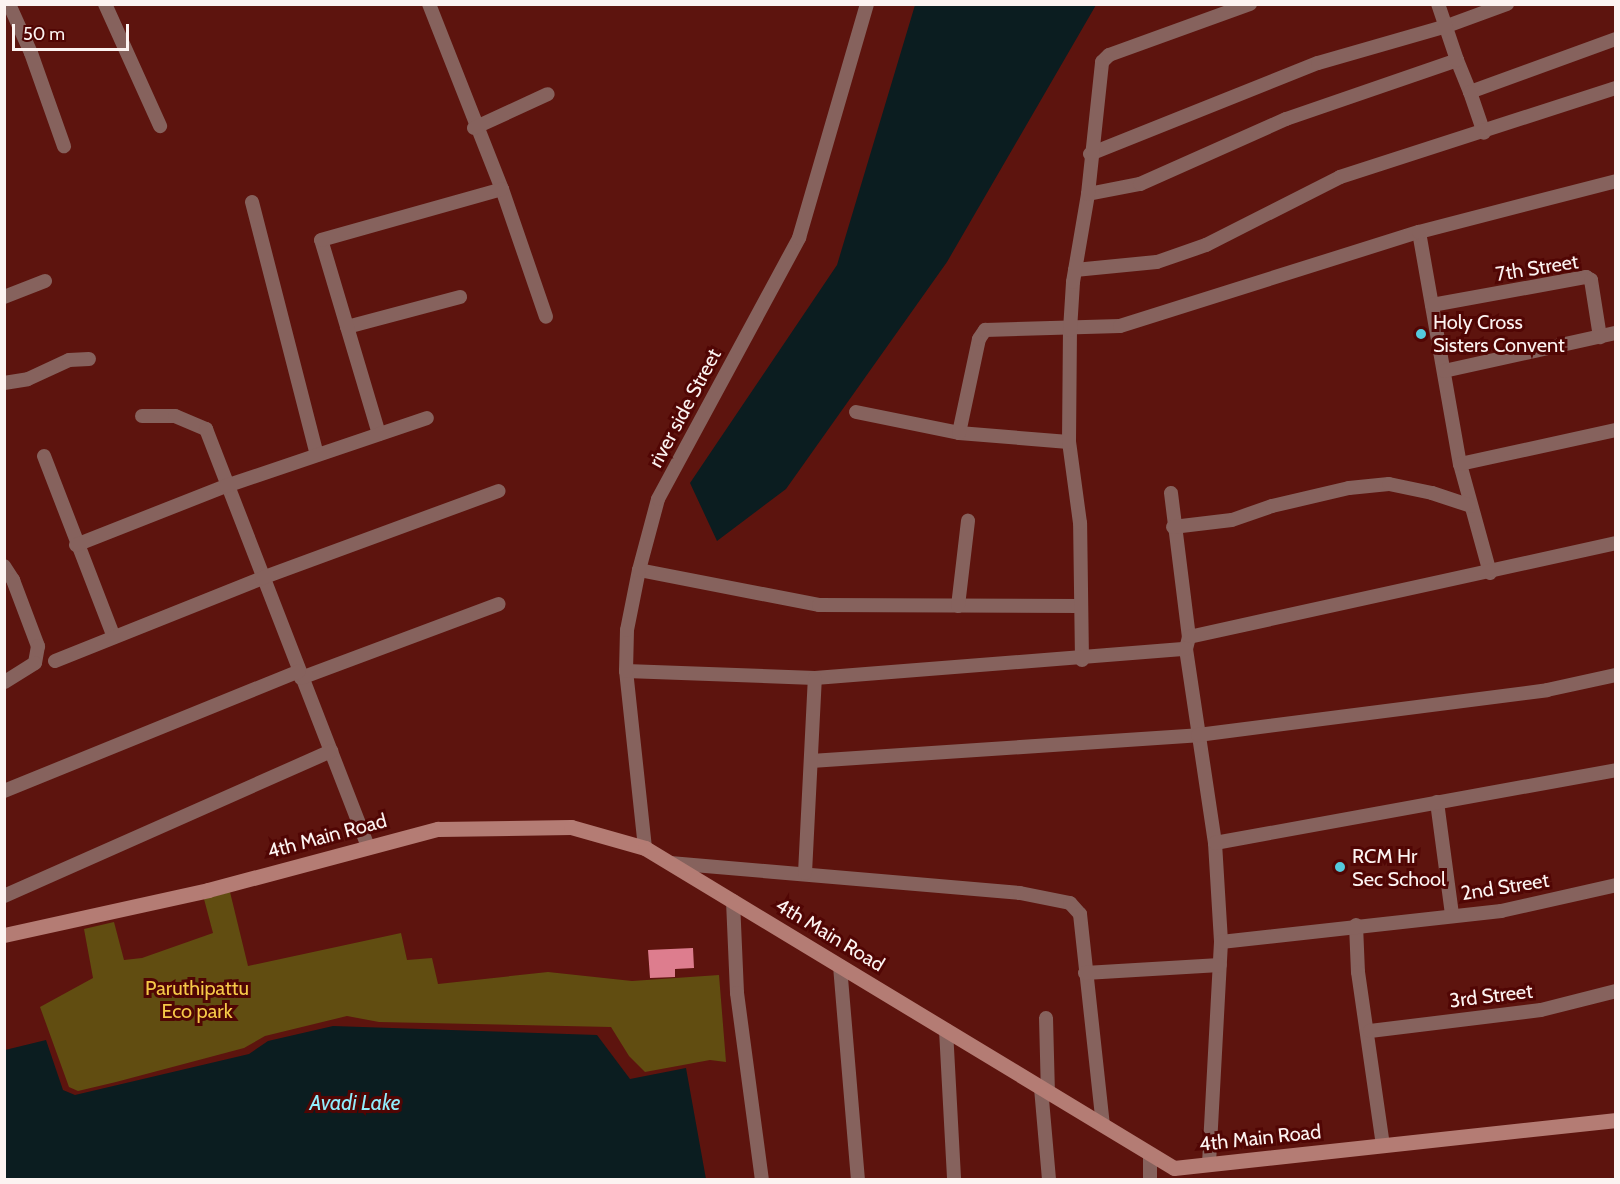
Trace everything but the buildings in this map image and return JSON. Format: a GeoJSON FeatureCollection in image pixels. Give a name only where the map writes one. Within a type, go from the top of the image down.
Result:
{"type":"FeatureCollection","features":[{"type":"Feature","properties":{"kind":"main road","name":"4th Main Road"},"geometry":{"type":"LineString","coordinates":[[4,935],[238,882],[438,829],[571,827],[645,848],[1150,1154],[1174,1168],[1190,1173],[1209,1165],[1616,1120]]}},
{"type":"Feature","properties":{"kind":"street"},"geometry":{"type":"LineString","coordinates":[[9,4],[31,53],[64,146]]}},
{"type":"Feature","properties":{"kind":"street"},"geometry":{"type":"LineString","coordinates":[[105,4],[160,126]]}},
{"type":"Feature","properties":{"kind":"street"},"geometry":{"type":"LineString","coordinates":[[429,4],[474,128],[502,189],[546,317]]}},
{"type":"Feature","properties":{"kind":"street","name":"river side Street"},"geometry":{"type":"LineString","coordinates":[[645,848],[626,671],[627,630],[639,570],[658,499],[799,238],[867,4]]}},
{"type":"Feature","properties":{"kind":"street"},"geometry":{"type":"LineString","coordinates":[[1082,660],[1080,523],[1069,442],[1070,330],[1075,270],[1088,194],[1090,154],[1106,57],[1250,4]]}},
{"type":"Feature","properties":{"kind":"street"},"geometry":{"type":"LineString","coordinates":[[1438,4],[1484,133]]}},
{"type":"Feature","properties":{"kind":"street"},"geometry":{"type":"LineString","coordinates":[[1090,154],[1318,63],[1447,26],[1507,4]]}},
{"type":"Feature","properties":{"kind":"street"},"geometry":{"type":"LineString","coordinates":[[1470,92],[1616,39]]}},
{"type":"Feature","properties":{"kind":"street"},"geometry":{"type":"LineString","coordinates":[[1088,194],[1140,184],[1286,119],[1457,60]]}},
{"type":"Feature","properties":{"kind":"street"},"geometry":{"type":"LineString","coordinates":[[1075,270],[1157,262],[1206,244],[1340,177],[1484,133],[1616,88]]}},
{"type":"Feature","properties":{"kind":"street"},"geometry":{"type":"LineString","coordinates":[[474,128],[548,94]]}},
{"type":"Feature","properties":{"kind":"street"},"geometry":{"type":"LineString","coordinates":[[959,433],[979,339],[985,330],[1070,330],[1120,326],[1419,232],[1616,181]]}},
{"type":"Feature","properties":{"kind":"street"},"geometry":{"type":"LineString","coordinates":[[379,434],[321,240],[502,189]]}},
{"type":"Feature","properties":{"kind":"street"},"geometry":{"type":"LineString","coordinates":[[252,202],[317,455]]}},
{"type":"Feature","properties":{"kind":"street"},"geometry":{"type":"LineString","coordinates":[[1419,232],[1460,464],[1490,573]]}},
{"type":"Feature","properties":{"kind":"street","name":"7th Street"},"geometry":{"type":"LineString","coordinates":[[1432,305],[1587,277],[1591,280],[1600,337]]}},
{"type":"Feature","properties":{"kind":"street"},"geometry":{"type":"LineString","coordinates":[[4,297],[45,281]]}},
{"type":"Feature","properties":{"kind":"street"},"geometry":{"type":"LineString","coordinates":[[347,327],[460,297]]}},
{"type":"Feature","properties":{"kind":"street"},"geometry":{"type":"LineString","coordinates":[[1444,371],[1616,333]]}},
{"type":"Feature","properties":{"kind":"street"},"geometry":{"type":"LineString","coordinates":[[4,383],[28,379],[69,360],[88,359]]}},
{"type":"Feature","properties":{"kind":"street"},"geometry":{"type":"LineString","coordinates":[[856,412],[959,433],[1069,442]]}},
{"type":"Feature","properties":{"kind":"street"},"geometry":{"type":"LineString","coordinates":[[142,416],[175,416],[206,429],[226,486],[368,846]]}},
{"type":"Feature","properties":{"kind":"street"},"geometry":{"type":"LineString","coordinates":[[76,545],[226,486],[427,418]]}},
{"type":"Feature","properties":{"kind":"street"},"geometry":{"type":"LineString","coordinates":[[1460,464],[1616,430]]}},
{"type":"Feature","properties":{"kind":"street"},"geometry":{"type":"LineString","coordinates":[[44,456],[76,545],[114,637]]}},
{"type":"Feature","properties":{"kind":"street"},"geometry":{"type":"LineString","coordinates":[[1173,527],[1232,520],[1272,506],[1349,488],[1389,484],[1432,493],[1471,506]]}},
{"type":"Feature","properties":{"kind":"street"},"geometry":{"type":"LineString","coordinates":[[55,661],[262,578],[498,491]]}},
{"type":"Feature","properties":{"kind":"street"},"geometry":{"type":"LineString","coordinates":[[1171,493],[1198,735],[1215,843],[1221,942],[1209,1165]]}},
{"type":"Feature","properties":{"kind":"street"},"geometry":{"type":"LineString","coordinates":[[958,606],[968,521]]}},
{"type":"Feature","properties":{"kind":"street"},"geometry":{"type":"LineString","coordinates":[[626,671],[815,678],[1082,660],[1187,643],[1616,543]]}},
{"type":"Feature","properties":{"kind":"street"},"geometry":{"type":"LineString","coordinates":[[4,566],[14,580],[38,646],[34,663],[4,682]]}},
{"type":"Feature","properties":{"kind":"street"},"geometry":{"type":"LineString","coordinates":[[639,570],[819,605],[1080,606]]}},
{"type":"Feature","properties":{"kind":"street"},"geometry":{"type":"LineString","coordinates":[[4,791],[300,675],[499,604]]}},
{"type":"Feature","properties":{"kind":"street"},"geometry":{"type":"LineString","coordinates":[[811,760],[1198,735],[1547,690],[1616,675]]}},
{"type":"Feature","properties":{"kind":"street"},"geometry":{"type":"LineString","coordinates":[[804,873],[815,678]]}},
{"type":"Feature","properties":{"kind":"street"},"geometry":{"type":"LineString","coordinates":[[4,896],[331,751]]}},
{"type":"Feature","properties":{"kind":"street"},"geometry":{"type":"LineString","coordinates":[[1215,843],[1616,770]]}},
{"type":"Feature","properties":{"kind":"street"},"geometry":{"type":"LineString","coordinates":[[1437,802],[1452,915]]}},
{"type":"Feature","properties":{"kind":"street"},"geometry":{"type":"LineString","coordinates":[[670,863],[1020,893],[1070,903],[1080,914],[1102,1125]]}},
{"type":"Feature","properties":{"kind":"street","name":"2nd Street"},"geometry":{"type":"LineString","coordinates":[[1221,942],[1356,925],[1501,911],[1616,885]]}},
{"type":"Feature","properties":{"kind":"street"},"geometry":{"type":"LineString","coordinates":[[733,901],[737,993],[762,1179]]}},
{"type":"Feature","properties":{"kind":"street"},"geometry":{"type":"LineString","coordinates":[[1356,925],[1358,972],[1370,1031],[1383,1145]]}},
{"type":"Feature","properties":{"kind":"street"},"geometry":{"type":"LineString","coordinates":[[1085,973],[1220,965]]}},
{"type":"Feature","properties":{"kind":"street"},"geometry":{"type":"LineString","coordinates":[[840,966],[858,1179]]}},
{"type":"Feature","properties":{"kind":"street","name":"3rd Street"},"geometry":{"type":"LineString","coordinates":[[1370,1031],[1541,1010],[1616,991]]}},
{"type":"Feature","properties":{"kind":"street"},"geometry":{"type":"LineString","coordinates":[[1046,1018],[1045,1090],[1049,1179]]}},
{"type":"Feature","properties":{"kind":"street"},"geometry":{"type":"LineString","coordinates":[[946,1030],[954,1179]]}},
{"type":"Feature","properties":{"kind":"street"},"geometry":{"type":"LineString","coordinates":[[1150,1154],[1150,1179]]}},
{"type":"Feature","properties":{"kind":"green space","name":"Paruthipattu Eco park"},"geometry":{"type":"Polygon","coordinates":[[[230,892],[248,966],[401,933],[407,960],[432,958],[438,984],[548,972],[632,981],[719,975],[726,1062],[710,1060],[645,1072],[629,1056],[611,1027],[379,1022],[347,1016],[265,1036],[244,1048],[116,1082],[78,1091],[69,1087],[40,1007],[93,978],[84,929],[114,922],[124,960],[142,958],[213,933],[204,899],[230,892]]]}},
{"type":"Feature","properties":{"kind":"water"},"geometry":{"type":"Polygon","coordinates":[[[915,5],[1096,5],[947,262],[786,489],[717,541],[690,483],[837,265],[915,5]]]}},
{"type":"Feature","properties":{"kind":"water","name":"Avadi Lake"},"geometry":{"type":"Polygon","coordinates":[[[333,1026],[597,1035],[630,1079],[686,1068],[706,1179],[5,1179],[5,1050],[46,1040],[63,1090],[75,1095],[249,1054],[268,1041],[333,1026]]]}},
{"type":"Feature","properties":{"kind":"place","name":"Holy Cross Sisters Convent"},"geometry":{"type":"Point","coordinates":[1421,334]}},
{"type":"Feature","properties":{"kind":"place","name":"RCM Hr Sec School"},"geometry":{"type":"Point","coordinates":[1340,867]}}]}
